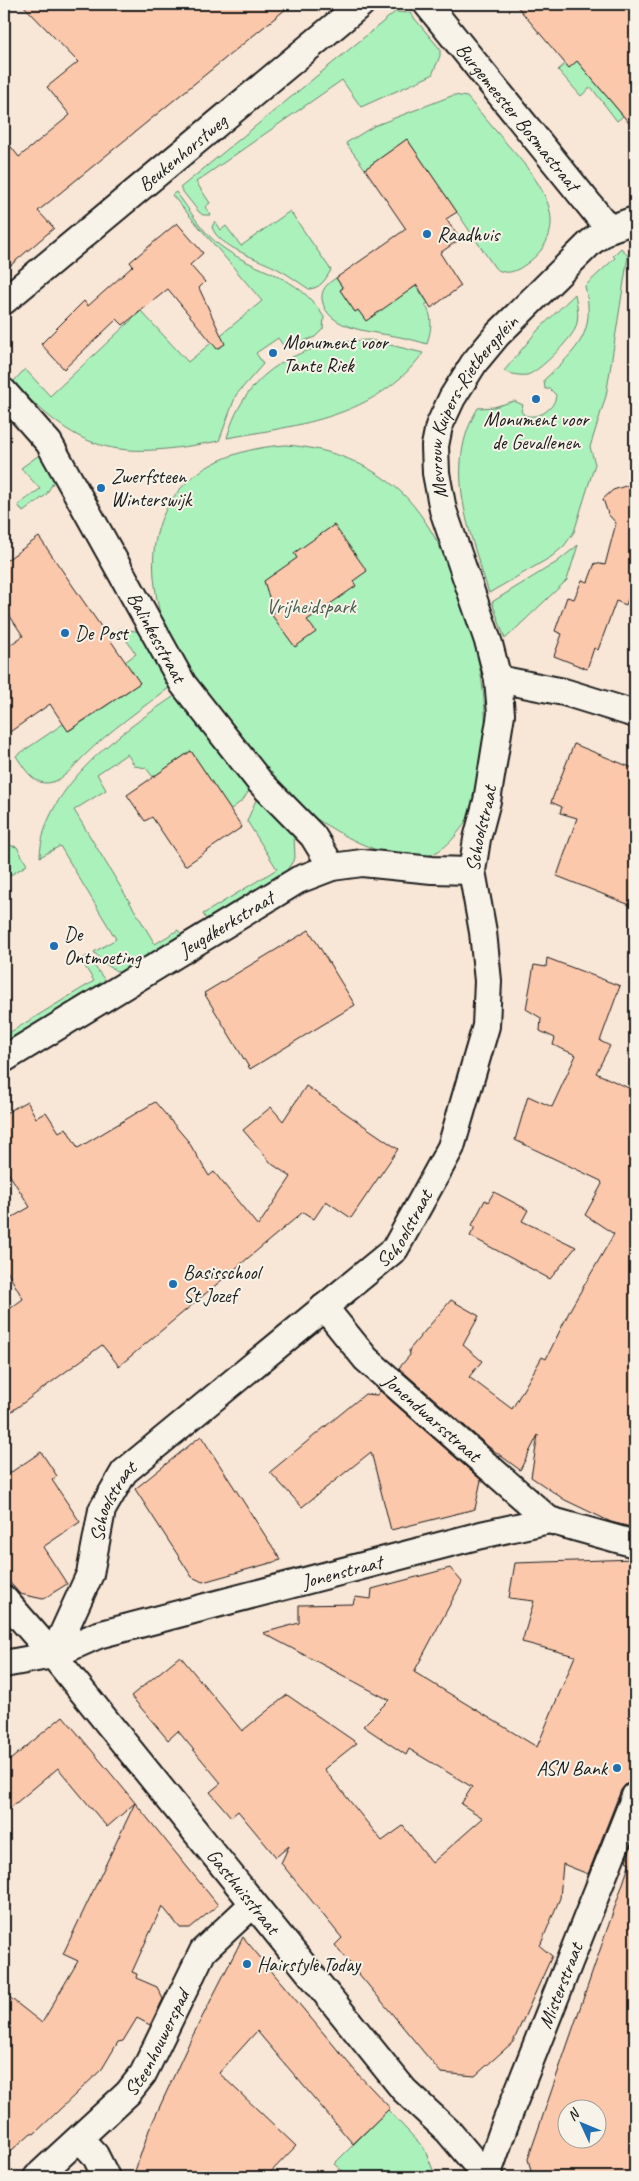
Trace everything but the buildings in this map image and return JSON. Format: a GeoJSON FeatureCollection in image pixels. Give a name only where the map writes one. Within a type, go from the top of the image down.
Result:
{"type":"FeatureCollection","features":[{"type":"Feature","properties":{"kind":"street","name":"Beukenhorstweg"},"geometry":{"type":"LineString","coordinates":[[4,301],[361,4]]}},
{"type":"Feature","properties":{"kind":"street","name":"Burgemeester Bosmastraat"},"geometry":{"type":"LineString","coordinates":[[427,4],[609,229]]}},
{"type":"Feature","properties":{"kind":"street","name":"Mevrouw Kuipers-Rietbergplein"},"geometry":{"type":"LineString","coordinates":[[498,679],[477,606],[443,510],[436,473],[435,446],[439,426],[452,398],[474,363],[498,334],[591,242],[609,229],[635,220]]}},
{"type":"Feature","properties":{"kind":"street","name":"Balinkesstraat"},"geometry":{"type":"LineString","coordinates":[[4,392],[49,443],[183,684],[260,782],[313,836],[332,867]]}},
{"type":"Feature","properties":{"kind":"street"},"geometry":{"type":"LineString","coordinates":[[498,679],[564,692],[635,714]]}},
{"type":"Feature","properties":{"kind":"street","name":"Schoolstraat"},"geometry":{"type":"LineString","coordinates":[[53,1655],[90,1574],[102,1510],[124,1472],[395,1249],[451,1147],[486,1026],[488,981],[483,932],[472,872],[477,839],[487,801],[501,714],[498,679]]}},
{"type":"Feature","properties":{"kind":"street","name":"Jeugdkerkstraat"},"geometry":{"type":"LineString","coordinates":[[4,1059],[298,880],[332,867],[362,863],[472,872]]}},
{"type":"Feature","properties":{"kind":"street","name":"Jonendwarsstraat"},"geometry":{"type":"LineString","coordinates":[[324,1307],[366,1359],[549,1520]]}},
{"type":"Feature","properties":{"kind":"street","name":"Jonenstraat"},"geometry":{"type":"LineString","coordinates":[[4,1664],[53,1655],[98,1635],[549,1520],[635,1544]]}},
{"type":"Feature","properties":{"kind":"street","name":"Gasthuisstraat"},"geometry":{"type":"LineString","coordinates":[[4,1599],[53,1655],[404,2090],[448,2131],[487,2177]]}},
{"type":"Feature","properties":{"kind":"street","name":"Misterstraat"},"geometry":{"type":"LineString","coordinates":[[487,2177],[504,2127],[635,1796]]}},
{"type":"Feature","properties":{"kind":"street","name":"Steenhouwerspad"},"geometry":{"type":"LineString","coordinates":[[37,2177],[128,2093],[143,2074],[204,1951],[216,1936],[252,1904]]}},
{"type":"Feature","properties":{"kind":"street"},"geometry":{"type":"LineString","coordinates":[[80,2139],[94,2155],[106,2177]]}},
{"type":"Feature","properties":{"kind":"green space"},"geometry":{"type":"Polygon","coordinates":[[[395,12],[410,13],[440,49],[440,56],[432,75],[361,107],[342,80],[196,182],[210,203],[205,207],[211,215],[203,215],[199,212],[180,188],[395,12]]]}},
{"type":"Feature","properties":{"kind":"green space"},"geometry":{"type":"Polygon","coordinates":[[[577,61],[623,116],[617,121],[591,87],[581,96],[558,70],[565,64],[569,68],[577,61]]]}},
{"type":"Feature","properties":{"kind":"green space"},"geometry":{"type":"Polygon","coordinates":[[[454,95],[467,97],[529,171],[547,201],[551,217],[550,232],[543,247],[529,262],[513,271],[504,272],[495,268],[407,139],[365,169],[346,143],[374,126],[454,95]]]}},
{"type":"Feature","properties":{"kind":"green space"},"geometry":{"type":"Polygon","coordinates":[[[176,192],[215,242],[236,256],[289,282],[302,291],[324,317],[323,329],[315,337],[285,348],[278,338],[256,353],[263,364],[236,395],[219,441],[155,450],[129,450],[105,446],[83,438],[61,425],[38,407],[13,382],[25,369],[50,396],[141,311],[188,362],[262,301],[172,195],[176,192]]]}},
{"type":"Feature","properties":{"kind":"green space"},"geometry":{"type":"Polygon","coordinates":[[[290,211],[331,270],[317,287],[309,289],[278,269],[231,247],[222,241],[212,227],[215,221],[221,230],[226,226],[241,246],[290,211]]]}},
{"type":"Feature","properties":{"kind":"green space"},"geometry":{"type":"Polygon","coordinates":[[[621,248],[628,256],[606,396],[590,447],[595,464],[574,532],[564,546],[551,557],[489,593],[474,547],[463,500],[461,477],[462,453],[467,430],[478,408],[494,407],[514,401],[523,405],[521,411],[524,415],[535,416],[545,412],[553,405],[556,395],[550,389],[545,389],[544,380],[575,349],[586,328],[588,303],[585,286],[615,258],[613,256],[621,248]]]}},
{"type":"Feature","properties":{"kind":"green space"},"geometry":{"type":"Polygon","coordinates":[[[336,278],[343,288],[340,290],[355,312],[358,310],[366,320],[416,286],[428,303],[425,305],[430,314],[431,324],[427,344],[354,328],[342,324],[333,318],[326,310],[322,295],[330,282],[336,278]]]}},
{"type":"Feature","properties":{"kind":"green space"},"geometry":{"type":"Polygon","coordinates":[[[575,294],[578,312],[577,325],[561,348],[532,373],[521,375],[504,371],[537,331],[575,294]]]}},
{"type":"Feature","properties":{"kind":"green space"},"geometry":{"type":"Polygon","coordinates":[[[370,340],[423,353],[404,374],[383,391],[360,405],[335,415],[309,422],[227,438],[236,414],[248,393],[263,377],[281,364],[300,353],[322,346],[370,340]]]}},
{"type":"Feature","properties":{"kind":"green space","name":"Vrijheidspark"},"geometry":{"type":"Polygon","coordinates":[[[286,445],[329,452],[356,462],[393,485],[420,514],[443,554],[463,601],[477,654],[485,707],[484,757],[475,801],[456,835],[448,844],[429,856],[417,858],[401,857],[364,845],[345,836],[295,803],[270,778],[193,681],[171,645],[164,626],[155,586],[154,555],[159,528],[169,504],[184,484],[204,469],[228,457],[256,449],[286,445]]]}},
{"type":"Feature","properties":{"kind":"green space"},"geometry":{"type":"Polygon","coordinates":[[[42,453],[55,479],[46,495],[23,512],[18,505],[40,489],[21,468],[42,453]]]}},
{"type":"Feature","properties":{"kind":"green space"},"geometry":{"type":"Polygon","coordinates":[[[578,545],[567,580],[505,639],[492,602],[557,562],[578,545]]]}},
{"type":"Feature","properties":{"kind":"green space"},"geometry":{"type":"Polygon","coordinates":[[[119,629],[136,631],[143,637],[173,685],[104,738],[62,777],[46,783],[36,780],[28,773],[16,756],[63,724],[69,731],[140,683],[125,662],[136,654],[119,629]]]}},
{"type":"Feature","properties":{"kind":"green space"},"geometry":{"type":"Polygon","coordinates":[[[179,693],[252,786],[243,800],[230,810],[191,751],[153,777],[146,768],[135,766],[127,754],[97,774],[106,790],[74,810],[155,944],[178,930],[183,937],[121,974],[104,963],[94,952],[116,939],[60,846],[40,857],[44,831],[55,806],[71,783],[90,762],[135,724],[179,693]]]}},
{"type":"Feature","properties":{"kind":"green space"},"geometry":{"type":"Polygon","coordinates":[[[259,793],[294,836],[295,858],[283,876],[208,922],[203,914],[277,869],[247,821],[259,793]]]}},
{"type":"Feature","properties":{"kind":"green space"},"geometry":{"type":"Polygon","coordinates":[[[4,844],[17,847],[27,865],[4,879],[4,844]]]}},
{"type":"Feature","properties":{"kind":"green space"},"geometry":{"type":"Polygon","coordinates":[[[87,956],[107,983],[4,1044],[4,1036],[94,981],[81,960],[87,956]]]}},
{"type":"Feature","properties":{"kind":"green space"},"geometry":{"type":"Polygon","coordinates":[[[388,2110],[424,2148],[436,2177],[350,2177],[334,2164],[388,2110]]]}},
{"type":"Feature","properties":{"kind":"place","name":"Raadhuis"},"geometry":{"type":"Point","coordinates":[427,234]}},
{"type":"Feature","properties":{"kind":"place","name":"Monument voor Tante Riek"},"geometry":{"type":"Point","coordinates":[273,353]}},
{"type":"Feature","properties":{"kind":"place","name":"Monument voor de Gevallenen"},"geometry":{"type":"Point","coordinates":[536,399]}},
{"type":"Feature","properties":{"kind":"place","name":"Zwerfsteen Winterswijk"},"geometry":{"type":"Point","coordinates":[101,488]}},
{"type":"Feature","properties":{"kind":"place","name":"De Post"},"geometry":{"type":"Point","coordinates":[65,633]}},
{"type":"Feature","properties":{"kind":"place","name":"De Ontmoeting"},"geometry":{"type":"Point","coordinates":[54,946]}},
{"type":"Feature","properties":{"kind":"place","name":"Basisschool St Jozef"},"geometry":{"type":"Point","coordinates":[173,1284]}},
{"type":"Feature","properties":{"kind":"place","name":"ASN Bank"},"geometry":{"type":"Point","coordinates":[617,1768]}},
{"type":"Feature","properties":{"kind":"place","name":"Hairstyle Today"},"geometry":{"type":"Point","coordinates":[247,1964]}}]}
